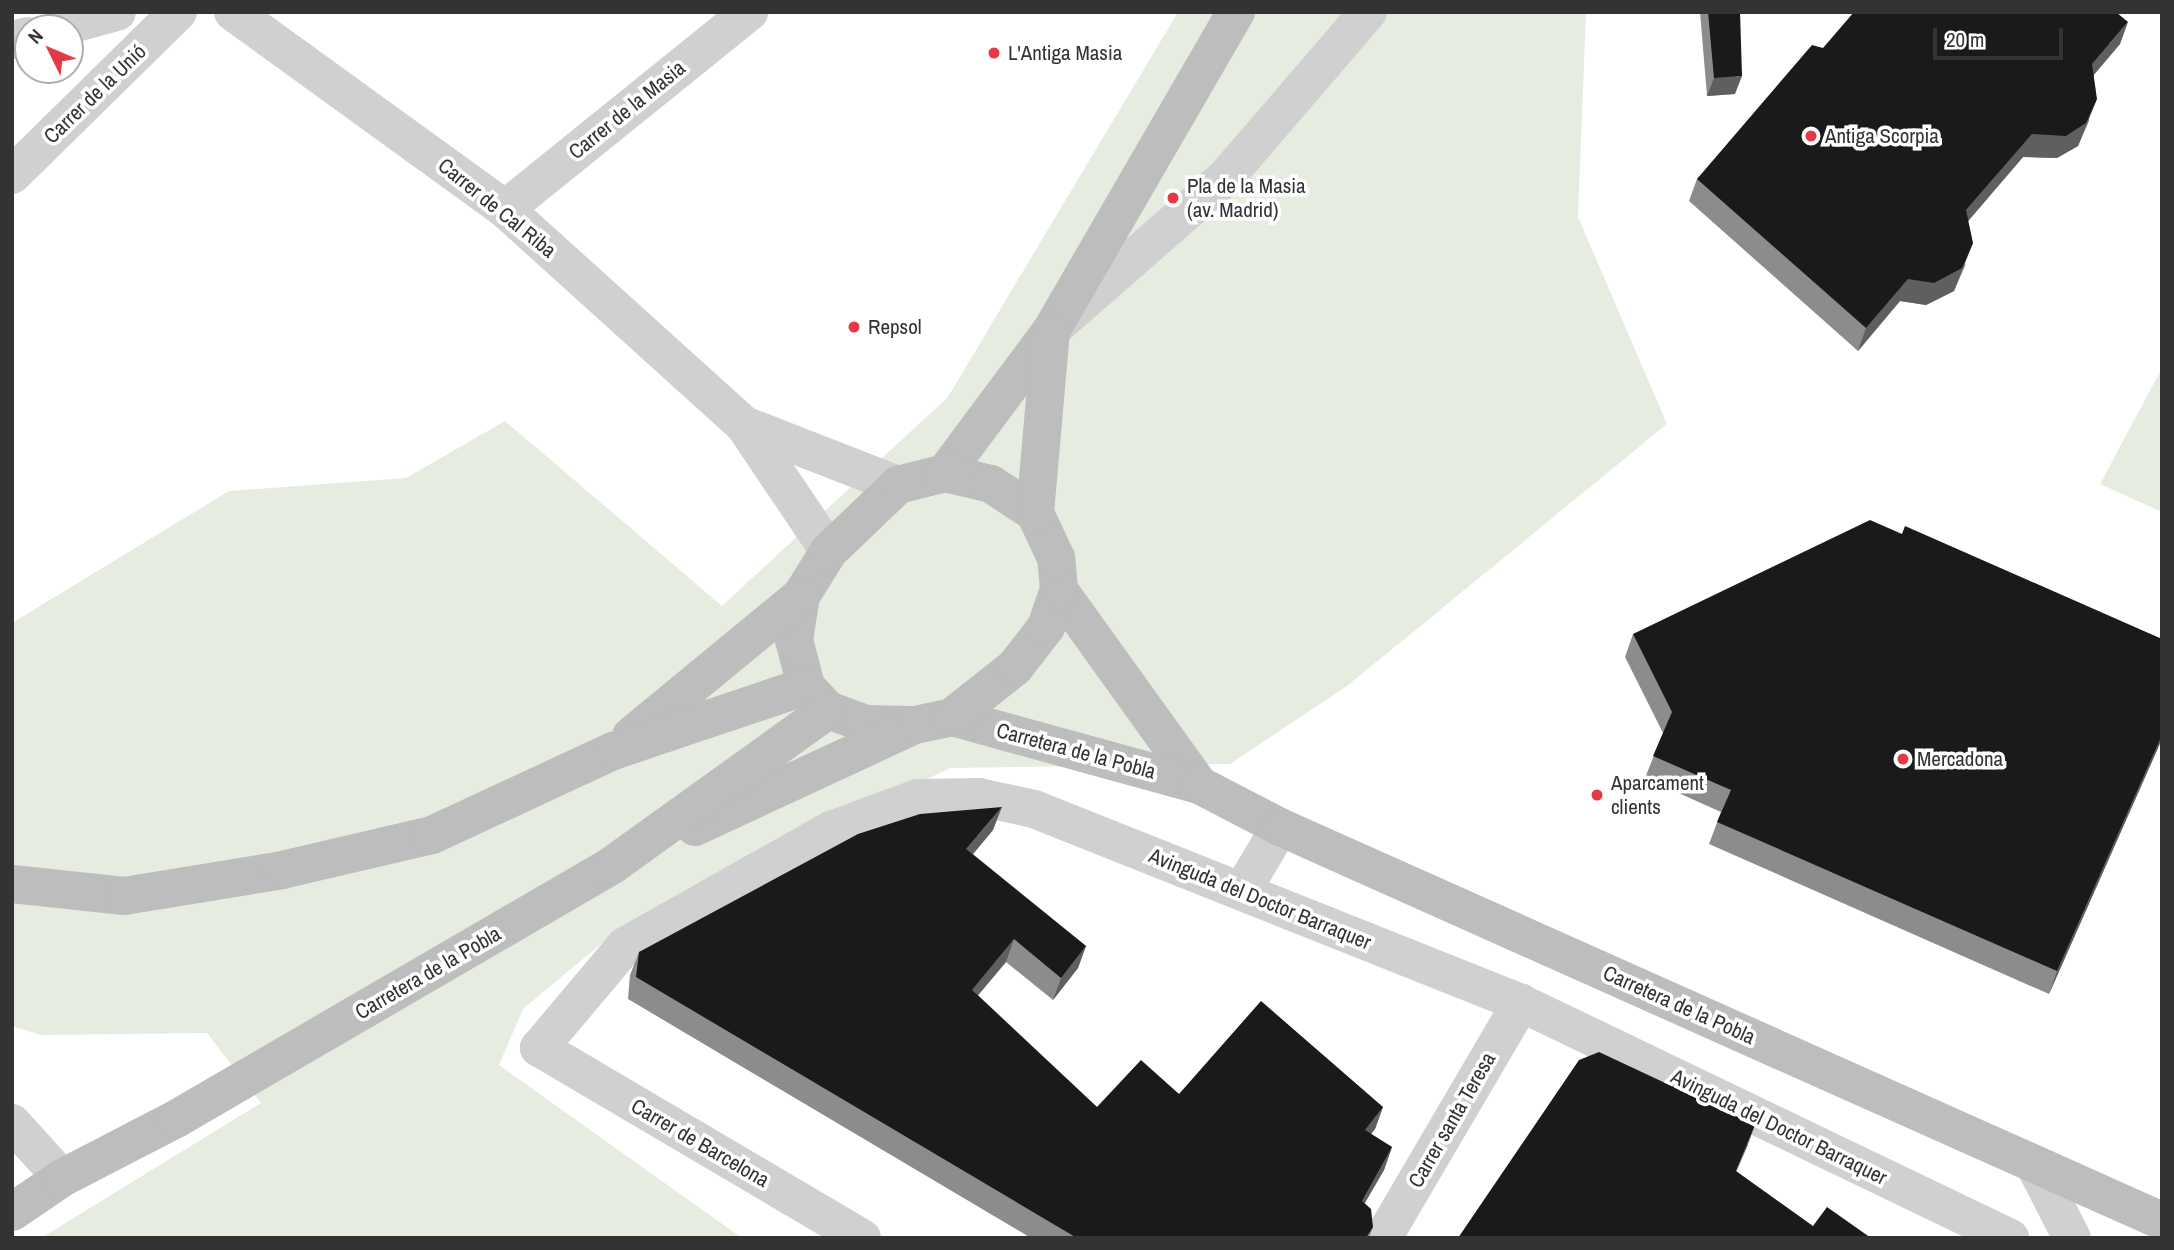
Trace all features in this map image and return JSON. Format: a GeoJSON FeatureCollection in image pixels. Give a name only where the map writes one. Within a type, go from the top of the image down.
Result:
{"type":"FeatureCollection","features":[{"type":"Feature","properties":{"kind":"street"},"geometry":{"type":"LineString","coordinates":[[84,21],[117,12]]}},
{"type":"Feature","properties":{"kind":"street","name":"Carrer de la Unió"},"geometry":{"type":"LineString","coordinates":[[12,175],[178,12]]}},
{"type":"Feature","properties":{"kind":"street","name":"Carrer de Cal Riba"},"geometry":{"type":"LineString","coordinates":[[233,12],[505,209],[744,425],[829,551]]}},
{"type":"Feature","properties":{"kind":"street","name":"Carrer de la Masia"},"geometry":{"type":"LineString","coordinates":[[505,209],[749,12]]}},
{"type":"Feature","properties":{"kind":"street"},"geometry":{"type":"LineString","coordinates":[[945,473],[1051,331],[1236,12]]}},
{"type":"Feature","properties":{"kind":"street"},"geometry":{"type":"LineString","coordinates":[[611,866],[915,725],[952,717],[1015,667],[1046,627],[1059,590],[1056,558],[1035,513],[1051,331],[1226,177],[1368,12]]}},
{"type":"Feature","properties":{"kind":"street","name":"Carrer de Cal Riba"},"geometry":{"type":"LineString","coordinates":[[744,425],[898,485]]}},
{"type":"Feature","properties":{"kind":"street"},"geometry":{"type":"LineString","coordinates":[[614,751],[801,596],[829,551],[898,485],[945,473],[990,484],[1035,513]]}},
{"type":"Feature","properties":{"kind":"street","name":"Carretera de la Pobla"},"geometry":{"type":"LineString","coordinates":[[1059,590],[1199,785]]}},
{"type":"Feature","properties":{"kind":"street"},"geometry":{"type":"LineString","coordinates":[[801,596],[794,640],[817,698],[866,724],[915,725]]}},
{"type":"Feature","properties":{"kind":"street"},"geometry":{"type":"LineString","coordinates":[[12,884],[124,895],[282,870],[432,835],[614,751],[817,698]]}},
{"type":"Feature","properties":{"kind":"street","name":"Carretera de la Pobla"},"geometry":{"type":"LineString","coordinates":[[12,1212],[62,1178],[176,1119],[611,866],[817,698]]}},
{"type":"Feature","properties":{"kind":"street","name":"Carretera de la Pobla"},"geometry":{"type":"LineString","coordinates":[[952,717],[1199,785],[1280,827],[2162,1221]]}},
{"type":"Feature","properties":{"kind":"street","name":"Avinguda del Doctor Barraquer"},"geometry":{"type":"LineString","coordinates":[[539,1048],[625,946],[831,830],[918,798],[979,797],[1034,808],[1521,1003],[2010,1238]]}},
{"type":"Feature","properties":{"kind":"street"},"geometry":{"type":"LineString","coordinates":[[1241,891],[1280,827]]}},
{"type":"Feature","properties":{"kind":"street","name":"Carrer santa Teresa"},"geometry":{"type":"LineString","coordinates":[[1383,1238],[1521,1003]]}},
{"type":"Feature","properties":{"kind":"street","name":"Carrer de Barcelona"},"geometry":{"type":"LineString","coordinates":[[539,1048],[862,1238]]}},
{"type":"Feature","properties":{"kind":"street"},"geometry":{"type":"LineString","coordinates":[[12,1123],[62,1178]]}},
{"type":"Feature","properties":{"kind":"street"},"geometry":{"type":"LineString","coordinates":[[2034,1164],[2072,1238]]}},
{"type":"Feature","properties":{"kind":"shaded area"},"geometry":{"type":"Polygon","coordinates":[[[1178,12],[1586,12],[1578,217],[1667,424],[1347,686],[1230,764],[950,768],[620,928],[523,1009],[499,1065],[742,1238],[41,1238],[261,1103],[207,1033],[41,1035],[12,1026],[12,623],[229,491],[406,478],[505,421],[722,606],[948,397],[1178,12]]]}},
{"type":"Feature","properties":{"kind":"shaded area"},"geometry":{"type":"Polygon","coordinates":[[[2162,368],[2162,512],[2100,484],[2162,368]]]}},
{"type":"Feature","properties":{"kind":"building"},"geometry":{"type":"Polygon","coordinates":[[[1708,12],[1740,12],[1742,76],[1714,78],[1708,12]]]}},
{"type":"Feature","properties":{"kind":"building"},"geometry":{"type":"Polygon","coordinates":[[[1854,12],[2116,12],[2128,22],[2092,64],[2097,99],[2086,123],[2066,136],[2032,134],[1966,210],[1973,243],[1962,268],[1934,283],[1908,279],[1866,328],[1697,179],[1812,45],[1823,48],[1854,12]]]}},
{"type":"Feature","properties":{"kind":"building","name":"Mercadona"},"geometry":{"type":"Polygon","coordinates":[[[1870,520],[1902,534],[1905,526],[2162,639],[2162,735],[2057,971],[1717,822],[1731,790],[1653,756],[1672,712],[1633,634],[1870,520]]]}},
{"type":"Feature","properties":{"kind":"building"},"geometry":{"type":"Polygon","coordinates":[[[1002,807],[966,849],[1086,946],[1061,978],[1014,939],[972,990],[1097,1107],[1141,1060],[1179,1094],[1261,1001],[1383,1107],[1365,1130],[1392,1147],[1362,1201],[1371,1209],[1373,1227],[1366,1238],[1077,1238],[636,977],[639,952],[858,834],[920,814],[1002,807]]]}},
{"type":"Feature","properties":{"kind":"building"},"geometry":{"type":"Polygon","coordinates":[[[1599,1052],[1755,1125],[1736,1171],[1813,1226],[1827,1207],[1871,1238],[1458,1238],[1579,1060],[1599,1052]]]}},
{"type":"Feature","properties":{"kind":"place","name":"L'Antiga Masia"},"geometry":{"type":"Point","coordinates":[994,53]}},
{"type":"Feature","properties":{"kind":"place","name":"Antiga Scorpia"},"geometry":{"type":"Point","coordinates":[1811,136]}},
{"type":"Feature","properties":{"kind":"place","name":"Pla de la Masia (av. Madrid)"},"geometry":{"type":"Point","coordinates":[1173,198]}},
{"type":"Feature","properties":{"kind":"place","name":"Repsol"},"geometry":{"type":"Point","coordinates":[854,327]}},
{"type":"Feature","properties":{"kind":"place","name":"Mercadona"},"geometry":{"type":"Point","coordinates":[1903,759]}},
{"type":"Feature","properties":{"kind":"place","name":"Aparcament clients"},"geometry":{"type":"Point","coordinates":[1597,795]}}]}
